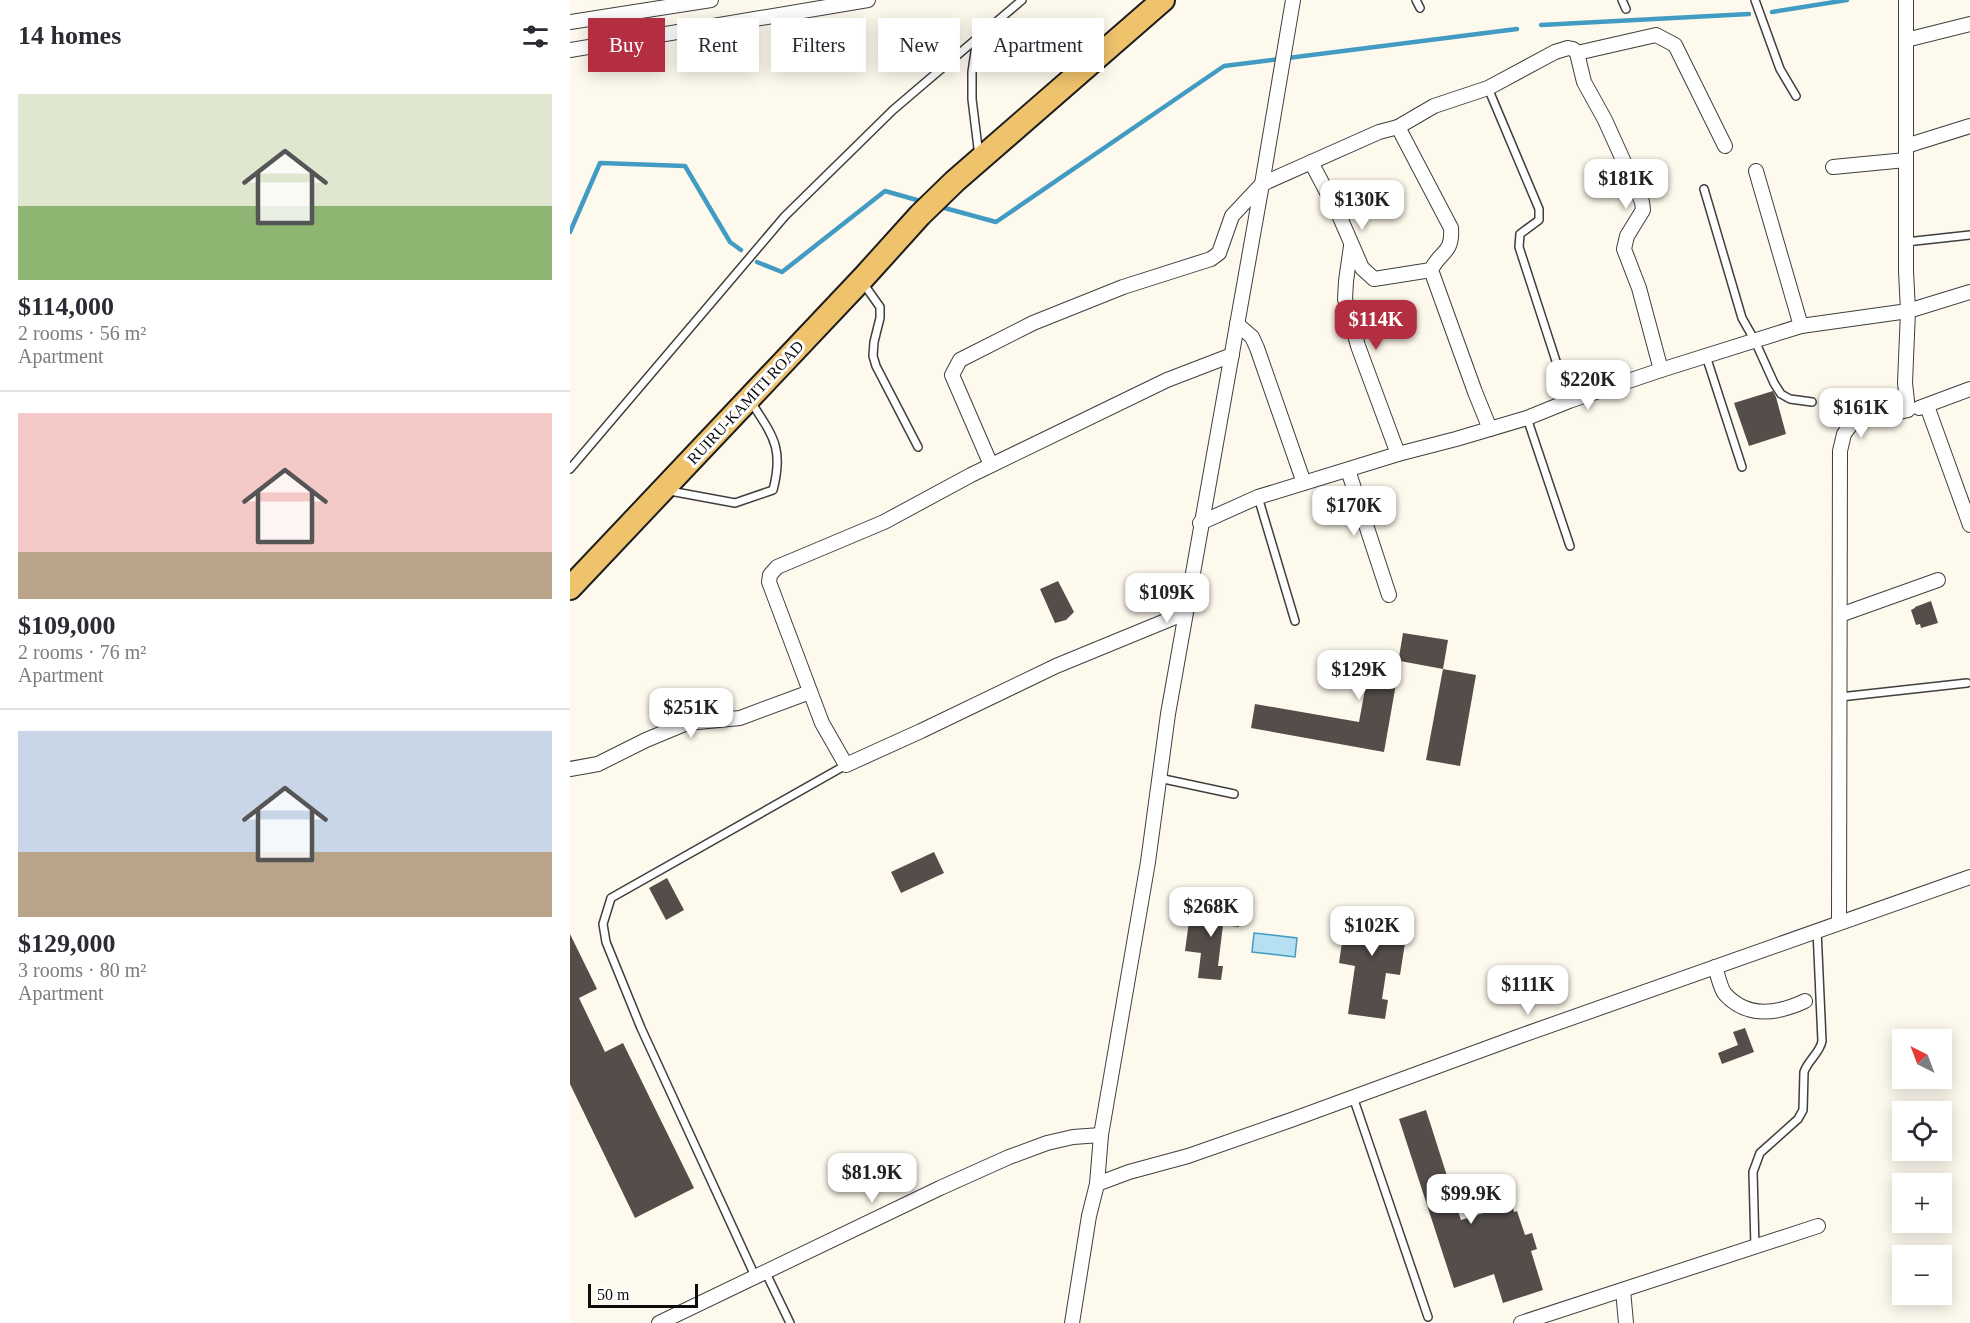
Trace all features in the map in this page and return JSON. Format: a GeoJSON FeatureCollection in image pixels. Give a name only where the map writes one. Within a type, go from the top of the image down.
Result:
{"type":"FeatureCollection","features":[{"type":"Feature","properties":{"kind":"main road"},"geometry":{"type":"LineString","coordinates":[[1104,51],[1163,0]]}},
{"type":"Feature","properties":{"kind":"main road"},"geometry":{"type":"LineString","coordinates":[[1104,53],[1179,0]]}},
{"type":"Feature","properties":{"kind":"main road","name":"RUIRU-KAMITI ROAD"},"geometry":{"type":"LineString","coordinates":[[570,588],[920,215],[979,158],[1080,72]]}},
{"type":"Feature","properties":{"kind":"street"},"geometry":{"type":"LineString","coordinates":[[570,22],[711,0]]}},
{"type":"Feature","properties":{"kind":"street"},"geometry":{"type":"LineString","coordinates":[[570,50],[868,0]]}},
{"type":"Feature","properties":{"kind":"street"},"geometry":{"type":"LineString","coordinates":[[1072,1323],[1089,1216],[1097,1184],[1101,1135],[1148,862],[1167,714],[1238,324],[1293,0]]}},
{"type":"Feature","properties":{"kind":"street"},"geometry":{"type":"LineString","coordinates":[[1906,0],[1908,311],[1905,383],[1908,410]]}},
{"type":"Feature","properties":{"kind":"street"},"geometry":{"type":"LineString","coordinates":[[1906,40],[1970,24]]}},
{"type":"Feature","properties":{"kind":"street"},"geometry":{"type":"LineString","coordinates":[[1577,53],[1656,35],[1667,39],[1675,45],[1725,146]]}},
{"type":"Feature","properties":{"kind":"street"},"geometry":{"type":"LineString","coordinates":[[991,465],[952,375],[954,367],[960,360],[1033,323],[1123,287],[1211,259],[1218,252],[1232,216],[1262,184],[1379,132],[1398,127],[1434,106],[1488,88],[1534,62],[1563,49],[1577,53],[1584,82],[1605,120],[1642,202],[1643,210],[1627,236],[1624,249],[1639,288],[1661,370]]}},
{"type":"Feature","properties":{"kind":"street"},"geometry":{"type":"LineString","coordinates":[[1833,167],[1906,153],[1970,126]]}},
{"type":"Feature","properties":{"kind":"street"},"geometry":{"type":"LineString","coordinates":[[1398,127],[1451,228],[1452,241],[1447,252],[1434,263],[1431,270],[1490,429]]}},
{"type":"Feature","properties":{"kind":"street"},"geometry":{"type":"LineString","coordinates":[[1311,162],[1339,215],[1362,268],[1374,279],[1431,270]]}},
{"type":"Feature","properties":{"kind":"street"},"geometry":{"type":"LineString","coordinates":[[1756,171],[1801,326]]}},
{"type":"Feature","properties":{"kind":"street"},"geometry":{"type":"LineString","coordinates":[[1351,246],[1345,299],[1358,346],[1398,454]]}},
{"type":"Feature","properties":{"kind":"street"},"geometry":{"type":"LineString","coordinates":[[1200,523],[1258,497],[1398,454],[1527,418],[1569,401],[1661,370],[1801,326],[1908,311],[1970,292]]}},
{"type":"Feature","properties":{"kind":"street"},"geometry":{"type":"LineString","coordinates":[[1238,324],[1252,337],[1257,348],[1304,483]]}},
{"type":"Feature","properties":{"kind":"street"},"geometry":{"type":"LineString","coordinates":[[1185,613],[1056,666],[846,765],[822,723],[772,591],[770,575],[777,567],[884,522],[991,465],[1167,380],[1232,355]]}},
{"type":"Feature","properties":{"kind":"street"},"geometry":{"type":"LineString","coordinates":[[1839,922],[1840,451],[1844,434],[1852,423],[1927,406],[1970,389]]}},
{"type":"Feature","properties":{"kind":"street"},"geometry":{"type":"LineString","coordinates":[[1927,406],[1970,525]]}},
{"type":"Feature","properties":{"kind":"street"},"geometry":{"type":"LineString","coordinates":[[1348,470],[1389,595]]}},
{"type":"Feature","properties":{"kind":"street"},"geometry":{"type":"LineString","coordinates":[[1840,615],[1938,580]]}},
{"type":"Feature","properties":{"kind":"street"},"geometry":{"type":"LineString","coordinates":[[570,769],[598,764],[687,723],[740,717],[810,692]]}},
{"type":"Feature","properties":{"kind":"street"},"geometry":{"type":"LineString","coordinates":[[1097,1184],[1129,1172],[1188,1156],[1970,877]]}},
{"type":"Feature","properties":{"kind":"street"},"geometry":{"type":"LineString","coordinates":[[1715,967],[1724,993],[1743,1007],[1762,1012],[1785,1011],[1805,1001]]}},
{"type":"Feature","properties":{"kind":"street"},"geometry":{"type":"LineString","coordinates":[[659,1323],[940,1188],[1020,1153],[1064,1139],[1101,1135]]}},
{"type":"Feature","properties":{"kind":"street"},"geometry":{"type":"LineString","coordinates":[[1521,1323],[1818,1226]]}},
{"type":"Feature","properties":{"kind":"street"},"geometry":{"type":"LineString","coordinates":[[1623,1290],[1626,1323]]}},
{"type":"Feature","properties":{"kind":"lane"},"geometry":{"type":"LineString","coordinates":[[1001,18],[1022,0]]}},
{"type":"Feature","properties":{"kind":"lane"},"geometry":{"type":"LineString","coordinates":[[1416,0],[1420,8]]}},
{"type":"Feature","properties":{"kind":"lane"},"geometry":{"type":"LineString","coordinates":[[1622,0],[1626,9]]}},
{"type":"Feature","properties":{"kind":"lane"},"geometry":{"type":"LineString","coordinates":[[1755,0],[1780,69],[1796,96]]}},
{"type":"Feature","properties":{"kind":"lane"},"geometry":{"type":"LineString","coordinates":[[570,469],[785,216],[893,110],[972,42]]}},
{"type":"Feature","properties":{"kind":"lane"},"geometry":{"type":"LineString","coordinates":[[972,72],[972,99],[979,158]]}},
{"type":"Feature","properties":{"kind":"lane"},"geometry":{"type":"LineString","coordinates":[[1488,88],[1539,209],[1539,220],[1520,234],[1519,247],[1569,401]]}},
{"type":"Feature","properties":{"kind":"lane"},"geometry":{"type":"LineString","coordinates":[[1704,189],[1742,318],[1774,383],[1781,394],[1798,402],[1812,402]]}},
{"type":"Feature","properties":{"kind":"lane"},"geometry":{"type":"LineString","coordinates":[[1906,242],[1970,235]]}},
{"type":"Feature","properties":{"kind":"lane"},"geometry":{"type":"LineString","coordinates":[[861,280],[880,308],[873,356],[876,366],[918,447]]}},
{"type":"Feature","properties":{"kind":"lane"},"geometry":{"type":"LineString","coordinates":[[1706,356],[1742,467]]}},
{"type":"Feature","properties":{"kind":"lane"},"geometry":{"type":"LineString","coordinates":[[664,490],[735,503],[773,490],[779,468],[774,438],[749,398]]}},
{"type":"Feature","properties":{"kind":"lane"},"geometry":{"type":"LineString","coordinates":[[1527,418],[1570,546]]}},
{"type":"Feature","properties":{"kind":"lane"},"geometry":{"type":"LineString","coordinates":[[1258,497],[1295,621]]}},
{"type":"Feature","properties":{"kind":"lane"},"geometry":{"type":"LineString","coordinates":[[1840,697],[1967,683]]}},
{"type":"Feature","properties":{"kind":"lane"},"geometry":{"type":"LineString","coordinates":[[790,1323],[760,1274],[641,1028],[606,942],[603,924],[611,898],[846,765]]}},
{"type":"Feature","properties":{"kind":"lane"},"geometry":{"type":"LineString","coordinates":[[1159,778],[1234,794]]}},
{"type":"Feature","properties":{"kind":"lane"},"geometry":{"type":"LineString","coordinates":[[1755,1247],[1753,1172],[1760,1153],[1798,1119],[1803,1110],[1804,1072],[1806,1066],[1821,1048],[1817,930]]}},
{"type":"Feature","properties":{"kind":"lane"},"geometry":{"type":"LineString","coordinates":[[1353,1096],[1428,1317]]}},
{"type":"Feature","properties":{"kind":"water"},"geometry":{"type":"Polygon","coordinates":[[[1254,933],[1297,938],[1295,957],[1252,952],[1254,933]]]}},
{"type":"Feature","properties":{"kind":"building"},"geometry":{"type":"Polygon","coordinates":[[[1773,391],[1786,434],[1749,446],[1734,403],[1773,391]]]}},
{"type":"Feature","properties":{"kind":"building"},"geometry":{"type":"Polygon","coordinates":[[[1058,581],[1074,612],[1066,620],[1055,623],[1040,589],[1058,581]]]}},
{"type":"Feature","properties":{"kind":"building"},"geometry":{"type":"Polygon","coordinates":[[[1931,601],[1938,623],[1921,628],[1920,624],[1916,625],[1911,610],[1931,601]]]}},
{"type":"Feature","properties":{"kind":"building"},"geometry":{"type":"Polygon","coordinates":[[[1403,633],[1448,640],[1443,669],[1400,661],[1384,752],[1251,728],[1255,704],[1359,722],[1372,652],[1399,657],[1403,633]]]}},
{"type":"Feature","properties":{"kind":"building"},"geometry":{"type":"Polygon","coordinates":[[[1443,669],[1476,675],[1460,766],[1426,760],[1443,669]]]}},
{"type":"Feature","properties":{"kind":"building"},"geometry":{"type":"Polygon","coordinates":[[[934,852],[944,873],[901,893],[891,872],[934,852]]]}},
{"type":"Feature","properties":{"kind":"building"},"geometry":{"type":"Polygon","coordinates":[[[667,878],[684,910],[666,920],[649,888],[667,878]]]}},
{"type":"Feature","properties":{"kind":"building"},"geometry":{"type":"Polygon","coordinates":[[[1207,904],[1242,908],[1239,927],[1223,925],[1218,966],[1223,966],[1221,980],[1198,978],[1201,953],[1185,951],[1189,921],[1204,923],[1207,904]]]}},
{"type":"Feature","properties":{"kind":"building"},"geometry":{"type":"Polygon","coordinates":[[[1347,908],[1409,917],[1400,975],[1386,973],[1382,999],[1388,1000],[1385,1019],[1348,1014],[1355,966],[1339,963],[1347,908]]]}},
{"type":"Feature","properties":{"kind":"building"},"geometry":{"type":"Polygon","coordinates":[[[570,934],[597,989],[579,998],[605,1052],[623,1043],[694,1188],[635,1218],[570,1084],[570,934]]]}},
{"type":"Feature","properties":{"kind":"building"},"geometry":{"type":"Polygon","coordinates":[[[1745,1028],[1754,1052],[1722,1064],[1718,1053],[1738,1045],[1733,1032],[1745,1028]]]}},
{"type":"Feature","properties":{"kind":"building"},"geometry":{"type":"Polygon","coordinates":[[[1426,1110],[1461,1220],[1512,1204],[1514,1212],[1517,1211],[1525,1235],[1532,1233],[1537,1249],[1531,1251],[1543,1290],[1503,1303],[1494,1274],[1454,1288],[1399,1119],[1426,1110]]]}},
{"type":"Feature","properties":{"kind":"waterway"},"geometry":{"type":"LineString","coordinates":[[1772,12],[1847,0]]}},
{"type":"Feature","properties":{"kind":"waterway"},"geometry":{"type":"LineString","coordinates":[[1541,25],[1749,14]]}},
{"type":"Feature","properties":{"kind":"waterway"},"geometry":{"type":"LineString","coordinates":[[941,207],[996,222],[1224,66],[1517,29]]}},
{"type":"Feature","properties":{"kind":"waterway"},"geometry":{"type":"LineString","coordinates":[[570,232],[600,163],[685,166],[730,242],[741,250]]}},
{"type":"Feature","properties":{"kind":"waterway"},"geometry":{"type":"LineString","coordinates":[[757,262],[782,272],[885,191],[924,202]]}}]}
